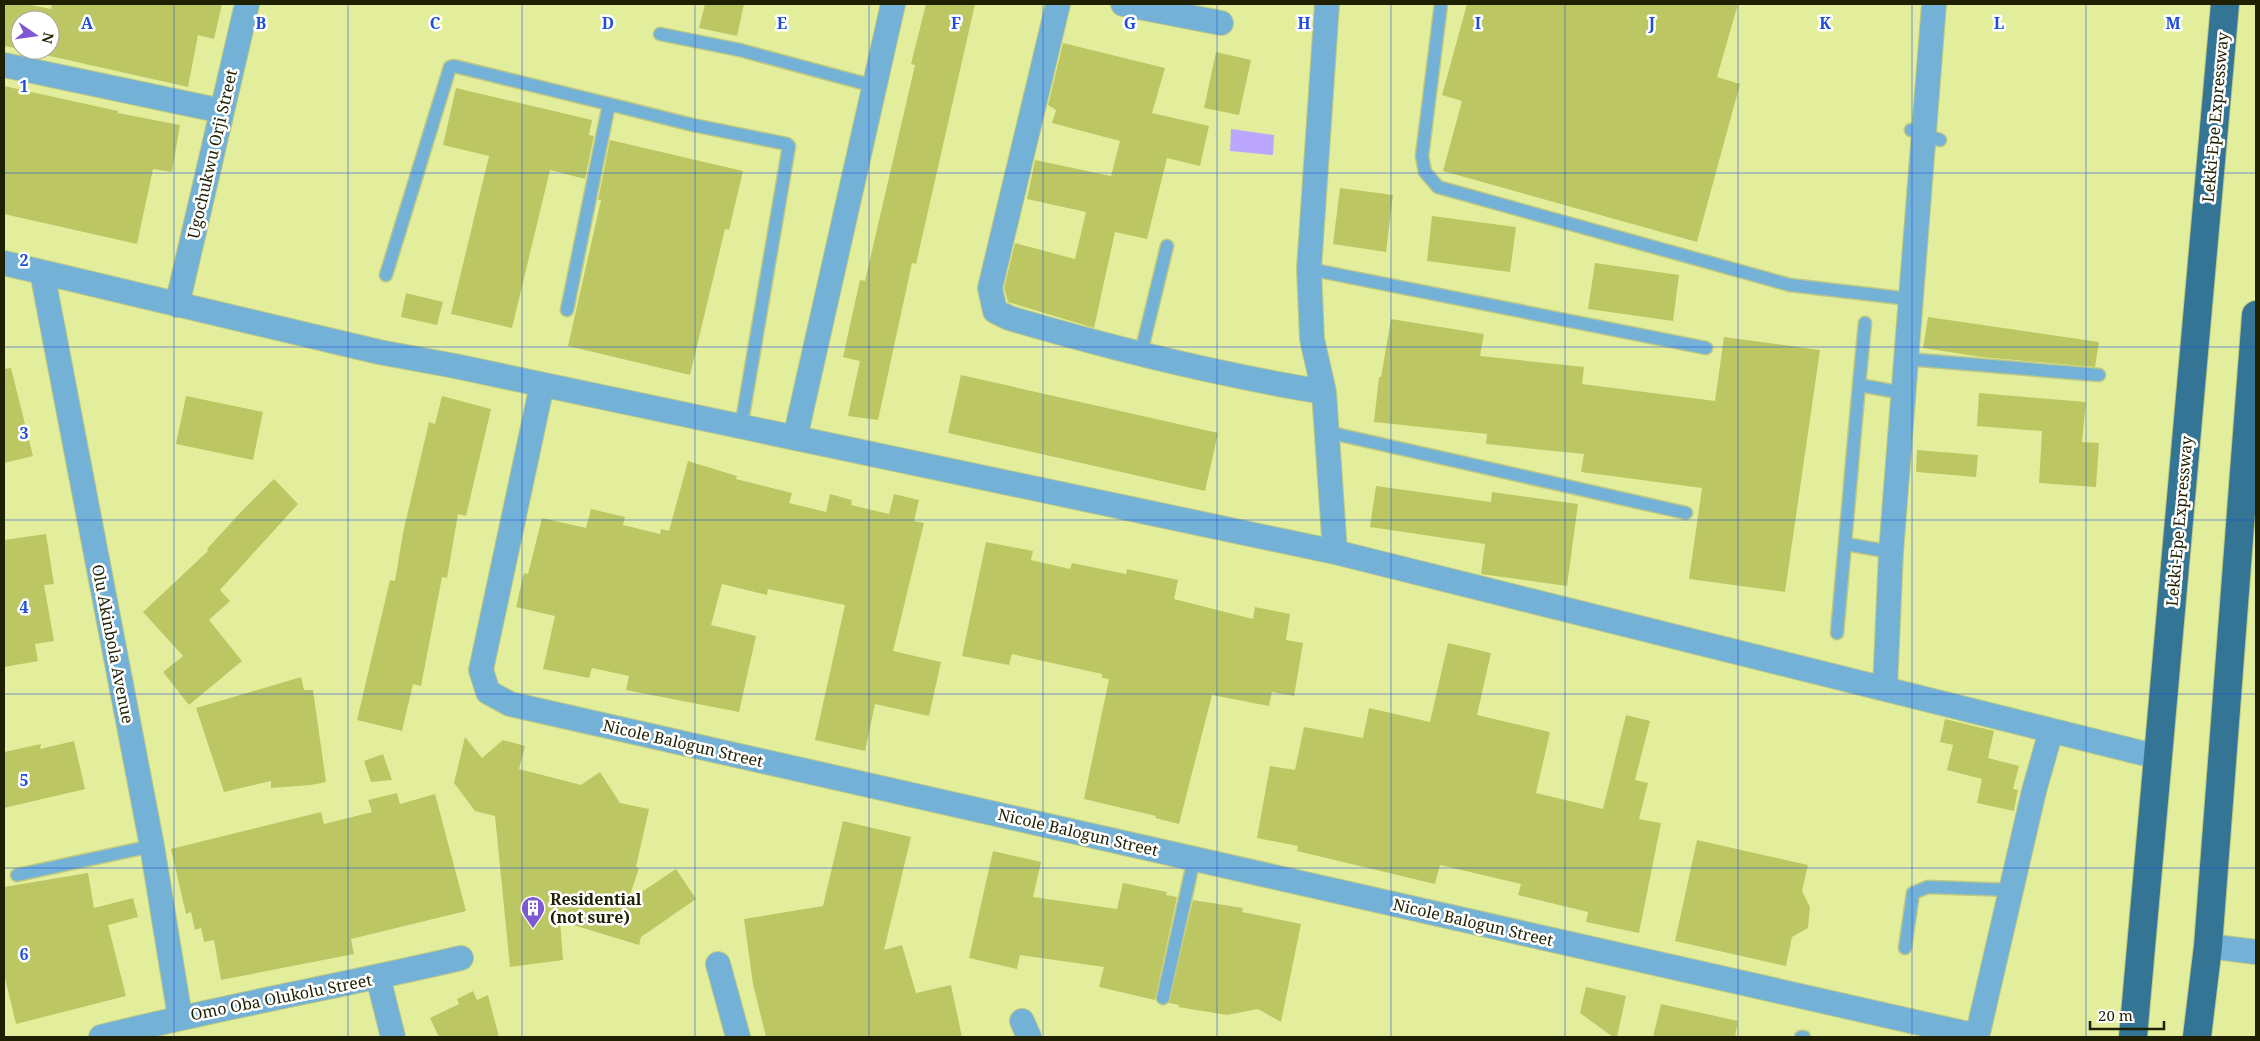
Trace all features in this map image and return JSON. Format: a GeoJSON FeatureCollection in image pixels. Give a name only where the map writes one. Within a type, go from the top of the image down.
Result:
{"type":"FeatureCollection","features":[{"type":"Feature","properties":{"kind":"highway","name":"Lekki-Epe Expressway"},"geometry":{"type":"LineString","coordinates":[[2133,1037],[2225,4]]}},
{"type":"Feature","properties":{"kind":"highway"},"geometry":{"type":"LineString","coordinates":[[2197,1037],[2208,946],[2256,315]]}},
{"type":"Feature","properties":{"kind":"highway"},"geometry":{"type":"LineString","coordinates":[[2138,984],[2148,1037]]}},
{"type":"Feature","properties":{"kind":"street","name":"Ugochukwu Orji Street"},"geometry":{"type":"LineString","coordinates":[[177,305],[247,4]]}},
{"type":"Feature","properties":{"kind":"street"},"geometry":{"type":"LineString","coordinates":[[795,438],[893,4]]}},
{"type":"Feature","properties":{"kind":"street"},"geometry":{"type":"LineString","coordinates":[[1058,4],[990,288],[995,311],[1040,327],[1141,353],[1285,386],[1324,392]]}},
{"type":"Feature","properties":{"kind":"street"},"geometry":{"type":"LineString","coordinates":[[1123,4],[1221,23]]}},
{"type":"Feature","properties":{"kind":"street"},"geometry":{"type":"LineString","coordinates":[[1327,4],[1309,269],[1312,338],[1324,392],[1335,552]]}},
{"type":"Feature","properties":{"kind":"street"},"geometry":{"type":"LineString","coordinates":[[1885,688],[1891,552],[1934,4]]}},
{"type":"Feature","properties":{"kind":"street"},"geometry":{"type":"LineString","coordinates":[[4,64],[222,111]]}},
{"type":"Feature","properties":{"kind":"street"},"geometry":{"type":"LineString","coordinates":[[4,262],[379,352],[1335,552],[2158,757]]}},
{"type":"Feature","properties":{"kind":"street","name":"Olu Akinbola Avenue"},"geometry":{"type":"LineString","coordinates":[[42,272],[152,846],[180,1017]]}},
{"type":"Feature","properties":{"kind":"street","name":"Nicole Balogun Street"},"geometry":{"type":"LineString","coordinates":[[542,385],[481,670],[488,692],[510,704],[1977,1037]]}},
{"type":"Feature","properties":{"kind":"street"},"geometry":{"type":"LineString","coordinates":[[1977,1037],[2034,791],[2051,730]]}},
{"type":"Feature","properties":{"kind":"street"},"geometry":{"type":"LineString","coordinates":[[2208,946],[2256,952]]}},
{"type":"Feature","properties":{"kind":"street","name":"Omo Oba Olukolu Street"},"geometry":{"type":"LineString","coordinates":[[101,1037],[180,1017],[378,978],[461,958]]}},
{"type":"Feature","properties":{"kind":"street"},"geometry":{"type":"LineString","coordinates":[[718,964],[738,1037]]}},
{"type":"Feature","properties":{"kind":"street"},"geometry":{"type":"LineString","coordinates":[[378,978],[393,1037]]}},
{"type":"Feature","properties":{"kind":"lane"},"geometry":{"type":"LineString","coordinates":[[1441,4],[1422,156],[1425,172],[1438,186],[1790,285],[1910,299]]}},
{"type":"Feature","properties":{"kind":"lane"},"geometry":{"type":"LineString","coordinates":[[660,34],[740,50],[874,86]]}},
{"type":"Feature","properties":{"kind":"lane"},"geometry":{"type":"LineString","coordinates":[[386,275],[450,67],[454,66],[789,146],[741,427]]}},
{"type":"Feature","properties":{"kind":"lane"},"geometry":{"type":"LineString","coordinates":[[566,310],[609,104]]}},
{"type":"Feature","properties":{"kind":"lane"},"geometry":{"type":"LineString","coordinates":[[1141,353],[1167,246]]}},
{"type":"Feature","properties":{"kind":"lane"},"geometry":{"type":"LineString","coordinates":[[1309,269],[1706,348]]}},
{"type":"Feature","properties":{"kind":"lane"},"geometry":{"type":"LineString","coordinates":[[1837,633],[1865,323]]}},
{"type":"Feature","properties":{"kind":"lane"},"geometry":{"type":"LineString","coordinates":[[1907,359],[2100,375]]}},
{"type":"Feature","properties":{"kind":"lane"},"geometry":{"type":"LineString","coordinates":[[1859,384],[1903,393]]}},
{"type":"Feature","properties":{"kind":"lane"},"geometry":{"type":"LineString","coordinates":[[1327,432],[1686,513]]}},
{"type":"Feature","properties":{"kind":"lane"},"geometry":{"type":"LineString","coordinates":[[1846,544],[1891,552]]}},
{"type":"Feature","properties":{"kind":"lane"},"geometry":{"type":"LineString","coordinates":[[17,875],[152,846]]}},
{"type":"Feature","properties":{"kind":"lane"},"geometry":{"type":"LineString","coordinates":[[1163,998],[1194,858]]}},
{"type":"Feature","properties":{"kind":"lane"},"geometry":{"type":"LineString","coordinates":[[1905,948],[1914,893],[1928,886],[2011,890]]}},
{"type":"Feature","properties":{"kind":"shaded area"},"geometry":{"type":"Polygon","coordinates":[[[1231,129],[1274,135],[1273,155],[1230,151],[1231,129]]]}},
{"type":"Feature","properties":{"kind":"building"},"geometry":{"type":"Polygon","coordinates":[[[4,4],[25,4],[51,9],[52,4],[222,4],[214,39],[198,35],[188,87],[60,58],[60,10],[10,10],[10,47],[4,46],[4,4]]]}},
{"type":"Feature","properties":{"kind":"building"},"geometry":{"type":"Polygon","coordinates":[[[705,4],[744,4],[737,36],[699,28],[705,4]]]}},
{"type":"Feature","properties":{"kind":"building"},"geometry":{"type":"Polygon","coordinates":[[[926,4],[975,4],[916,264],[912,263],[878,420],[848,416],[860,361],[843,357],[860,280],[865,281],[915,65],[911,64],[926,4]]]}},
{"type":"Feature","properties":{"kind":"building"},"geometry":{"type":"Polygon","coordinates":[[[1467,4],[1738,4],[1717,77],[1740,84],[1697,242],[1443,171],[1462,101],[1442,95],[1467,4]]]}},
{"type":"Feature","properties":{"kind":"building"},"geometry":{"type":"Polygon","coordinates":[[[1063,43],[1165,68],[1152,113],[1209,126],[1200,166],[1167,158],[1147,239],[1115,232],[1094,328],[1008,302],[1004,288],[1015,243],[1075,259],[1086,212],[1027,199],[1035,160],[1111,176],[1120,141],[1052,123],[1056,110],[1048,105],[1063,43]]]}},
{"type":"Feature","properties":{"kind":"building"},"geometry":{"type":"Polygon","coordinates":[[[1216,52],[1251,60],[1239,115],[1204,108],[1216,52]]]}},
{"type":"Feature","properties":{"kind":"building"},"geometry":{"type":"Polygon","coordinates":[[[4,86],[118,111],[118,113],[180,125],[172,172],[153,169],[137,244],[4,214],[4,86]]]}},
{"type":"Feature","properties":{"kind":"building"},"geometry":{"type":"Polygon","coordinates":[[[456,88],[592,120],[589,135],[594,136],[585,179],[550,170],[512,328],[451,314],[489,156],[443,145],[456,88]]]}},
{"type":"Feature","properties":{"kind":"building"},"geometry":{"type":"Polygon","coordinates":[[[610,140],[743,171],[729,230],[725,229],[690,375],[568,346],[601,200],[598,200],[610,140]]]}},
{"type":"Feature","properties":{"kind":"building"},"geometry":{"type":"Polygon","coordinates":[[[1340,188],[1393,195],[1386,252],[1333,244],[1340,188]]]}},
{"type":"Feature","properties":{"kind":"building"},"geometry":{"type":"Polygon","coordinates":[[[1432,216],[1516,227],[1510,272],[1427,261],[1432,216]]]}},
{"type":"Feature","properties":{"kind":"building"},"geometry":{"type":"Polygon","coordinates":[[[1595,263],[1679,275],[1673,321],[1588,309],[1595,263]]]}},
{"type":"Feature","properties":{"kind":"building"},"geometry":{"type":"Polygon","coordinates":[[[406,293],[443,302],[437,325],[401,317],[406,293]]]}},
{"type":"Feature","properties":{"kind":"building"},"geometry":{"type":"Polygon","coordinates":[[[1928,317],[2099,342],[2095,367],[1981,357],[1923,348],[1928,317]]]}},
{"type":"Feature","properties":{"kind":"building"},"geometry":{"type":"Polygon","coordinates":[[[1391,319],[1484,334],[1480,356],[1584,367],[1582,384],[1715,401],[1724,337],[1820,350],[1785,592],[1689,579],[1702,488],[1581,472],[1584,454],[1486,444],[1487,434],[1374,422],[1379,377],[1381,377],[1391,319]]]}},
{"type":"Feature","properties":{"kind":"building"},"geometry":{"type":"Polygon","coordinates":[[[11,368],[33,456],[4,463],[4,369],[11,368]]]}},
{"type":"Feature","properties":{"kind":"building"},"geometry":{"type":"Polygon","coordinates":[[[961,375],[1218,433],[1205,491],[948,433],[961,375]]]}},
{"type":"Feature","properties":{"kind":"building"},"geometry":{"type":"Polygon","coordinates":[[[1979,393],[2086,402],[2082,442],[2099,443],[2096,487],[2039,483],[2042,431],[1977,426],[1979,393]]]}},
{"type":"Feature","properties":{"kind":"building"},"geometry":{"type":"Polygon","coordinates":[[[186,396],[263,412],[253,460],[176,444],[186,396]]]}},
{"type":"Feature","properties":{"kind":"building"},"geometry":{"type":"Polygon","coordinates":[[[442,396],[491,409],[466,516],[458,514],[447,578],[442,577],[421,686],[413,684],[402,731],[357,720],[390,580],[395,581],[403,533],[429,422],[435,424],[442,396]]]}},
{"type":"Feature","properties":{"kind":"building"},"geometry":{"type":"Polygon","coordinates":[[[1917,450],[1978,455],[1976,477],[1916,472],[1917,450]]]}},
{"type":"Feature","properties":{"kind":"building"},"geometry":{"type":"Polygon","coordinates":[[[688,461],[737,476],[736,479],[792,493],[789,503],[826,512],[830,494],[852,500],[851,505],[889,514],[894,494],[919,500],[914,521],[924,523],[893,651],[941,662],[929,716],[875,704],[865,751],[815,740],[845,605],[768,589],[767,595],[722,584],[711,625],[756,636],[739,712],[626,690],[629,676],[592,668],[589,678],[543,669],[555,616],[516,607],[524,573],[528,574],[542,518],[586,528],[591,509],[625,517],[623,525],[660,534],[661,529],[669,531],[688,461]]]}},
{"type":"Feature","properties":{"kind":"building"},"geometry":{"type":"Polygon","coordinates":[[[274,479],[298,504],[220,590],[230,601],[209,620],[242,661],[189,705],[163,672],[183,656],[143,612],[208,551],[207,549],[239,514],[274,479]]]}},
{"type":"Feature","properties":{"kind":"building"},"geometry":{"type":"Polygon","coordinates":[[[1376,486],[1491,502],[1492,492],[1578,504],[1567,586],[1481,574],[1485,544],[1370,527],[1376,486]]]}},
{"type":"Feature","properties":{"kind":"building"},"geometry":{"type":"Polygon","coordinates":[[[46,534],[54,584],[44,585],[54,641],[35,644],[38,661],[4,667],[4,540],[46,534]]]}},
{"type":"Feature","properties":{"kind":"building"},"geometry":{"type":"Polygon","coordinates":[[[986,542],[1033,551],[1031,560],[1070,569],[1072,563],[1126,574],[1127,569],[1178,580],[1174,599],[1253,619],[1255,607],[1290,614],[1286,640],[1303,643],[1294,696],[1272,692],[1269,706],[1212,695],[1179,824],[1155,818],[1156,816],[1084,799],[1109,679],[1102,678],[1102,674],[1012,654],[1009,665],[962,656],[986,542]]]}},
{"type":"Feature","properties":{"kind":"building"},"geometry":{"type":"Polygon","coordinates":[[[1448,643],[1491,653],[1477,715],[1550,732],[1536,793],[1603,809],[1626,715],[1650,721],[1635,780],[1648,783],[1639,819],[1661,823],[1639,933],[1586,922],[1588,912],[1518,895],[1521,884],[1440,865],[1435,884],[1297,851],[1298,846],[1257,838],[1270,766],[1295,770],[1304,727],[1363,738],[1369,708],[1430,722],[1448,643]]]}},
{"type":"Feature","properties":{"kind":"building"},"geometry":{"type":"Polygon","coordinates":[[[301,677],[304,690],[313,690],[326,782],[271,788],[271,781],[224,792],[196,708],[301,677]]]}},
{"type":"Feature","properties":{"kind":"building"},"geometry":{"type":"Polygon","coordinates":[[[1945,719],[1994,731],[1988,758],[2019,766],[2013,789],[2018,790],[2014,811],[1977,803],[1982,779],[1947,770],[1953,745],[1940,742],[1945,719]]]}},
{"type":"Feature","properties":{"kind":"building"},"geometry":{"type":"Polygon","coordinates":[[[465,737],[482,758],[503,740],[525,746],[519,769],[581,785],[600,772],[620,803],[649,809],[636,867],[639,868],[628,901],[676,869],[696,899],[641,937],[639,945],[560,921],[563,960],[510,967],[495,816],[475,811],[454,783],[465,737]]]}},
{"type":"Feature","properties":{"kind":"building"},"geometry":{"type":"Polygon","coordinates":[[[74,741],[85,789],[4,808],[4,752],[41,744],[40,749],[74,741]]]}},
{"type":"Feature","properties":{"kind":"building"},"geometry":{"type":"Polygon","coordinates":[[[383,754],[392,780],[371,782],[364,761],[383,754]]]}},
{"type":"Feature","properties":{"kind":"building"},"geometry":{"type":"Polygon","coordinates":[[[397,793],[400,804],[435,794],[466,911],[351,939],[354,954],[221,980],[214,940],[204,942],[201,928],[195,930],[191,912],[186,914],[171,849],[321,812],[324,824],[372,812],[368,800],[397,793]]]}},
{"type":"Feature","properties":{"kind":"building"},"geometry":{"type":"Polygon","coordinates":[[[843,821],[911,837],[884,950],[902,945],[916,993],[951,985],[962,1037],[766,1037],[753,984],[744,919],[823,906],[843,821]]]}},
{"type":"Feature","properties":{"kind":"building"},"geometry":{"type":"Polygon","coordinates":[[[1697,840],[1808,865],[1802,891],[1810,907],[1808,928],[1792,937],[1786,966],[1675,941],[1697,840]]]}},
{"type":"Feature","properties":{"kind":"building"},"geometry":{"type":"Polygon","coordinates":[[[993,851],[1041,862],[1033,897],[1117,909],[1123,883],[1167,892],[1166,895],[1177,897],[1155,1000],[1099,987],[1104,967],[1020,955],[1017,969],[969,958],[993,851]]]}},
{"type":"Feature","properties":{"kind":"building"},"geometry":{"type":"Polygon","coordinates":[[[88,873],[94,908],[133,898],[138,917],[108,925],[126,996],[16,1024],[4,974],[4,887],[88,873]]]}},
{"type":"Feature","properties":{"kind":"building"},"geometry":{"type":"Polygon","coordinates":[[[1193,900],[1243,908],[1242,912],[1301,924],[1281,1022],[1258,1009],[1227,1015],[1178,1007],[1179,1005],[1169,1003],[1193,900]]]}},
{"type":"Feature","properties":{"kind":"building"},"geometry":{"type":"Polygon","coordinates":[[[1586,987],[1626,996],[1617,1037],[1613,1037],[1580,1013],[1586,987]]]}},
{"type":"Feature","properties":{"kind":"building"},"geometry":{"type":"Polygon","coordinates":[[[473,991],[477,1000],[488,995],[499,1037],[439,1037],[430,1018],[459,1004],[457,999],[473,991]]]}},
{"type":"Feature","properties":{"kind":"building"},"geometry":{"type":"Polygon","coordinates":[[[1661,1004],[1738,1021],[1735,1037],[1653,1037],[1661,1004]]]}},
{"type":"Feature","properties":{"kind":"place","name":"Residential (not sure)"},"geometry":{"type":"Point","coordinates":[533,929]}}]}
